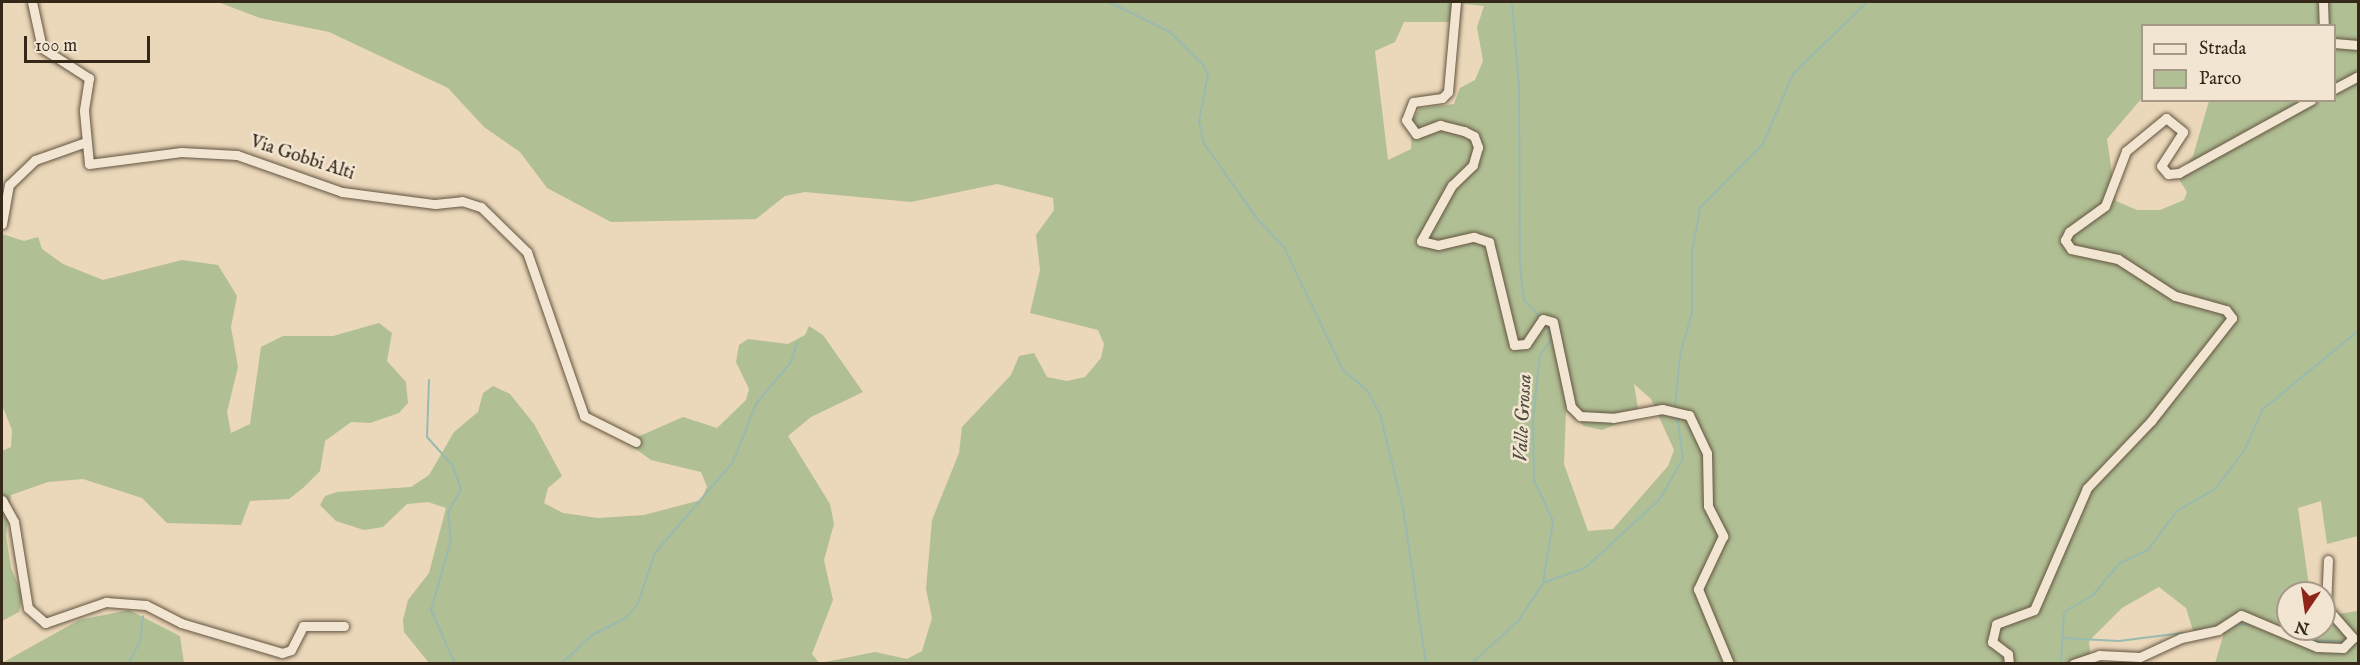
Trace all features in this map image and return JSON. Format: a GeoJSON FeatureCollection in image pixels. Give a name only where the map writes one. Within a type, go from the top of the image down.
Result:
{"type":"FeatureCollection","features":[{"type":"Feature","properties":{"kind":"street"},"geometry":{"type":"LineString","coordinates":[[2,224],[9,185],[22,172],[35,160],[86,142],[89,78],[42,48],[32,2]]}},
{"type":"Feature","properties":{"kind":"street"},"geometry":{"type":"LineString","coordinates":[[1456,2],[1448,92],[1442,98],[1413,102],[1406,120],[1416,134],[1440,125],[1464,131],[1474,136],[1478,147],[1473,165],[1452,185],[1422,241],[1438,245],[1474,237],[1489,242],[1514,345],[1526,344],[1543,319],[1553,322],[1571,407],[1580,416],[1613,418],[1662,409],[1689,415],[1707,453],[1707,506],[1723,536],[1698,589],[1729,663]]}},
{"type":"Feature","properties":{"kind":"street"},"geometry":{"type":"LineString","coordinates":[[2324,2],[2324,24]]}},
{"type":"Feature","properties":{"kind":"street"},"geometry":{"type":"LineString","coordinates":[[2336,43],[2358,45]]}},
{"type":"Feature","properties":{"kind":"street"},"geometry":{"type":"LineString","coordinates":[[2336,88],[2358,76]]}},
{"type":"Feature","properties":{"kind":"street"},"geometry":{"type":"LineString","coordinates":[[2009,663],[2008,654],[1992,642],[1996,624],[2034,610],[2087,488],[2151,421],[2232,318],[2226,310],[2175,296],[2118,259],[2066,245],[2069,232],[2111,197],[2126,151],[2166,118],[2183,132],[2161,166],[2168,174],[2179,173],[2307,102]]}},
{"type":"Feature","properties":{"kind":"street","name":"Via Gobbi Alti"},"geometry":{"type":"LineString","coordinates":[[86,142],[92,165],[181,152],[237,155],[342,192],[435,204],[462,201],[481,207],[527,252],[584,416],[636,442]]}},
{"type":"Feature","properties":{"kind":"street"},"geometry":{"type":"LineString","coordinates":[[2,500],[14,522],[28,608],[45,623],[106,602],[146,605],[181,623],[282,653],[291,650],[303,626],[344,626]]}},
{"type":"Feature","properties":{"kind":"street"},"geometry":{"type":"LineString","coordinates":[[2073,663],[2099,655],[2140,657],[2181,638],[2218,630],[2241,615],[2317,647],[2343,648],[2354,638],[2326,607],[2328,560]]}},
{"type":"Feature","properties":{"kind":"green space"},"geometry":{"type":"Polygon","coordinates":[[[218,2],[2358,2],[2358,536],[2327,544],[2321,501],[2298,508],[2308,581],[2276,581],[2276,641],[2336,641],[2336,614],[2358,611],[2358,663],[2215,663],[2224,633],[2196,640],[2186,608],[2159,587],[2122,608],[2089,641],[2091,663],[820,663],[875,652],[907,659],[922,651],[932,618],[926,589],[932,520],[959,453],[962,427],[1011,375],[1019,356],[1034,353],[1047,377],[1067,381],[1085,377],[1101,358],[1104,344],[1098,330],[1030,313],[1040,270],[1036,235],[1054,210],[1053,198],[997,184],[911,202],[805,192],[785,196],[756,219],[611,222],[547,188],[520,152],[484,127],[448,88],[329,32],[260,18],[218,2]],[[1455,3],[1449,22],[1404,22],[1395,42],[1375,51],[1388,160],[1411,149],[1412,121],[1420,108],[1454,104],[1460,88],[1475,80],[1483,61],[1477,27],[1484,6],[1455,3]],[[2141,24],[2141,99],[2107,139],[2116,201],[2137,210],[2160,210],[2184,200],[2187,192],[2177,176],[2193,156],[2209,102],[2336,102],[2336,24],[2141,24]],[[1634,384],[1639,415],[1602,430],[1584,426],[1566,411],[1564,464],[1588,531],[1613,529],[1668,466],[1674,450],[1651,399],[1634,384]]]}},
{"type":"Feature","properties":{"kind":"green space"},"geometry":{"type":"Polygon","coordinates":[[[2,234],[24,241],[38,237],[42,249],[63,264],[103,280],[182,260],[218,265],[237,296],[231,327],[238,367],[227,412],[231,433],[250,424],[261,347],[283,336],[333,336],[379,323],[392,333],[387,361],[406,382],[408,403],[399,413],[370,423],[351,422],[325,441],[320,471],[303,488],[289,499],[250,501],[241,525],[167,523],[142,498],[83,479],[48,482],[11,495],[6,536],[11,568],[23,596],[19,612],[2,621],[2,451],[11,447],[12,430],[2,405],[2,234]]]}},
{"type":"Feature","properties":{"kind":"green space"},"geometry":{"type":"Polygon","coordinates":[[[809,326],[823,335],[863,392],[811,417],[788,436],[830,504],[834,524],[824,560],[833,600],[812,654],[819,663],[429,663],[404,632],[403,620],[408,600],[429,573],[446,508],[428,502],[407,504],[383,527],[364,530],[336,521],[320,505],[325,496],[337,492],[411,487],[429,475],[454,432],[478,412],[483,393],[493,386],[510,394],[534,424],[562,476],[548,488],[544,503],[563,513],[598,518],[644,515],[701,500],[707,487],[701,472],[651,460],[626,442],[683,417],[717,428],[746,400],[749,389],[736,362],[739,345],[748,339],[788,344],[805,335],[809,326]]]}},
{"type":"Feature","properties":{"kind":"green space"},"geometry":{"type":"Polygon","coordinates":[[[129,610],[180,636],[184,663],[2,663],[79,620],[129,610]]]}},
{"type":"Feature","properties":{"kind":"waterway"},"geometry":{"type":"LineString","coordinates":[[1109,2],[1170,32],[1204,66],[1208,75],[1199,121],[1203,142],[1258,220],[1284,247],[1343,370],[1367,390],[1380,414],[1403,508],[1426,664]]}},
{"type":"Feature","properties":{"kind":"waterway","name":"Valle Grossa"},"geometry":{"type":"LineString","coordinates":[[1512,2],[1519,86],[1520,268],[1524,300],[1539,316]]}},
{"type":"Feature","properties":{"kind":"waterway"},"geometry":{"type":"LineString","coordinates":[[1675,407],[1680,355],[1692,313],[1692,252],[1700,208],[1763,144],[1793,74],[1867,2]]}},
{"type":"Feature","properties":{"kind":"waterway","name":"Valle Grossa"},"geometry":{"type":"LineString","coordinates":[[1471,664],[1519,620],[1543,583],[1553,521],[1534,480],[1533,418],[1540,355],[1553,337],[1545,324]]}},
{"type":"Feature","properties":{"kind":"waterway"},"geometry":{"type":"LineString","coordinates":[[2061,664],[2064,612],[2092,596],[2120,563],[2148,550],[2177,511],[2215,489],[2244,451],[2263,409],[2358,331]]}},
{"type":"Feature","properties":{"kind":"waterway"},"geometry":{"type":"LineString","coordinates":[[561,664],[592,635],[627,617],[638,603],[655,553],[733,462],[756,404],[791,362],[797,343]]}},
{"type":"Feature","properties":{"kind":"waterway"},"geometry":{"type":"LineString","coordinates":[[429,380],[427,437],[453,466],[461,489],[448,512],[451,540],[431,610],[455,664]]}},
{"type":"Feature","properties":{"kind":"waterway"},"geometry":{"type":"LineString","coordinates":[[1545,582],[1585,568],[1660,499],[1683,458],[1677,415]]}},
{"type":"Feature","properties":{"kind":"waterway"},"geometry":{"type":"LineString","coordinates":[[128,664],[140,641],[143,616]]}},
{"type":"Feature","properties":{"kind":"waterway"},"geometry":{"type":"LineString","coordinates":[[2232,625],[2253,624]]}},
{"type":"Feature","properties":{"kind":"waterway"},"geometry":{"type":"LineString","coordinates":[[2062,638],[2119,641],[2182,633]]}},
{"type":"Feature","properties":{"kind":"waterway"},"geometry":{"type":"LineString","coordinates":[[2328,641],[2344,642]]}}]}
